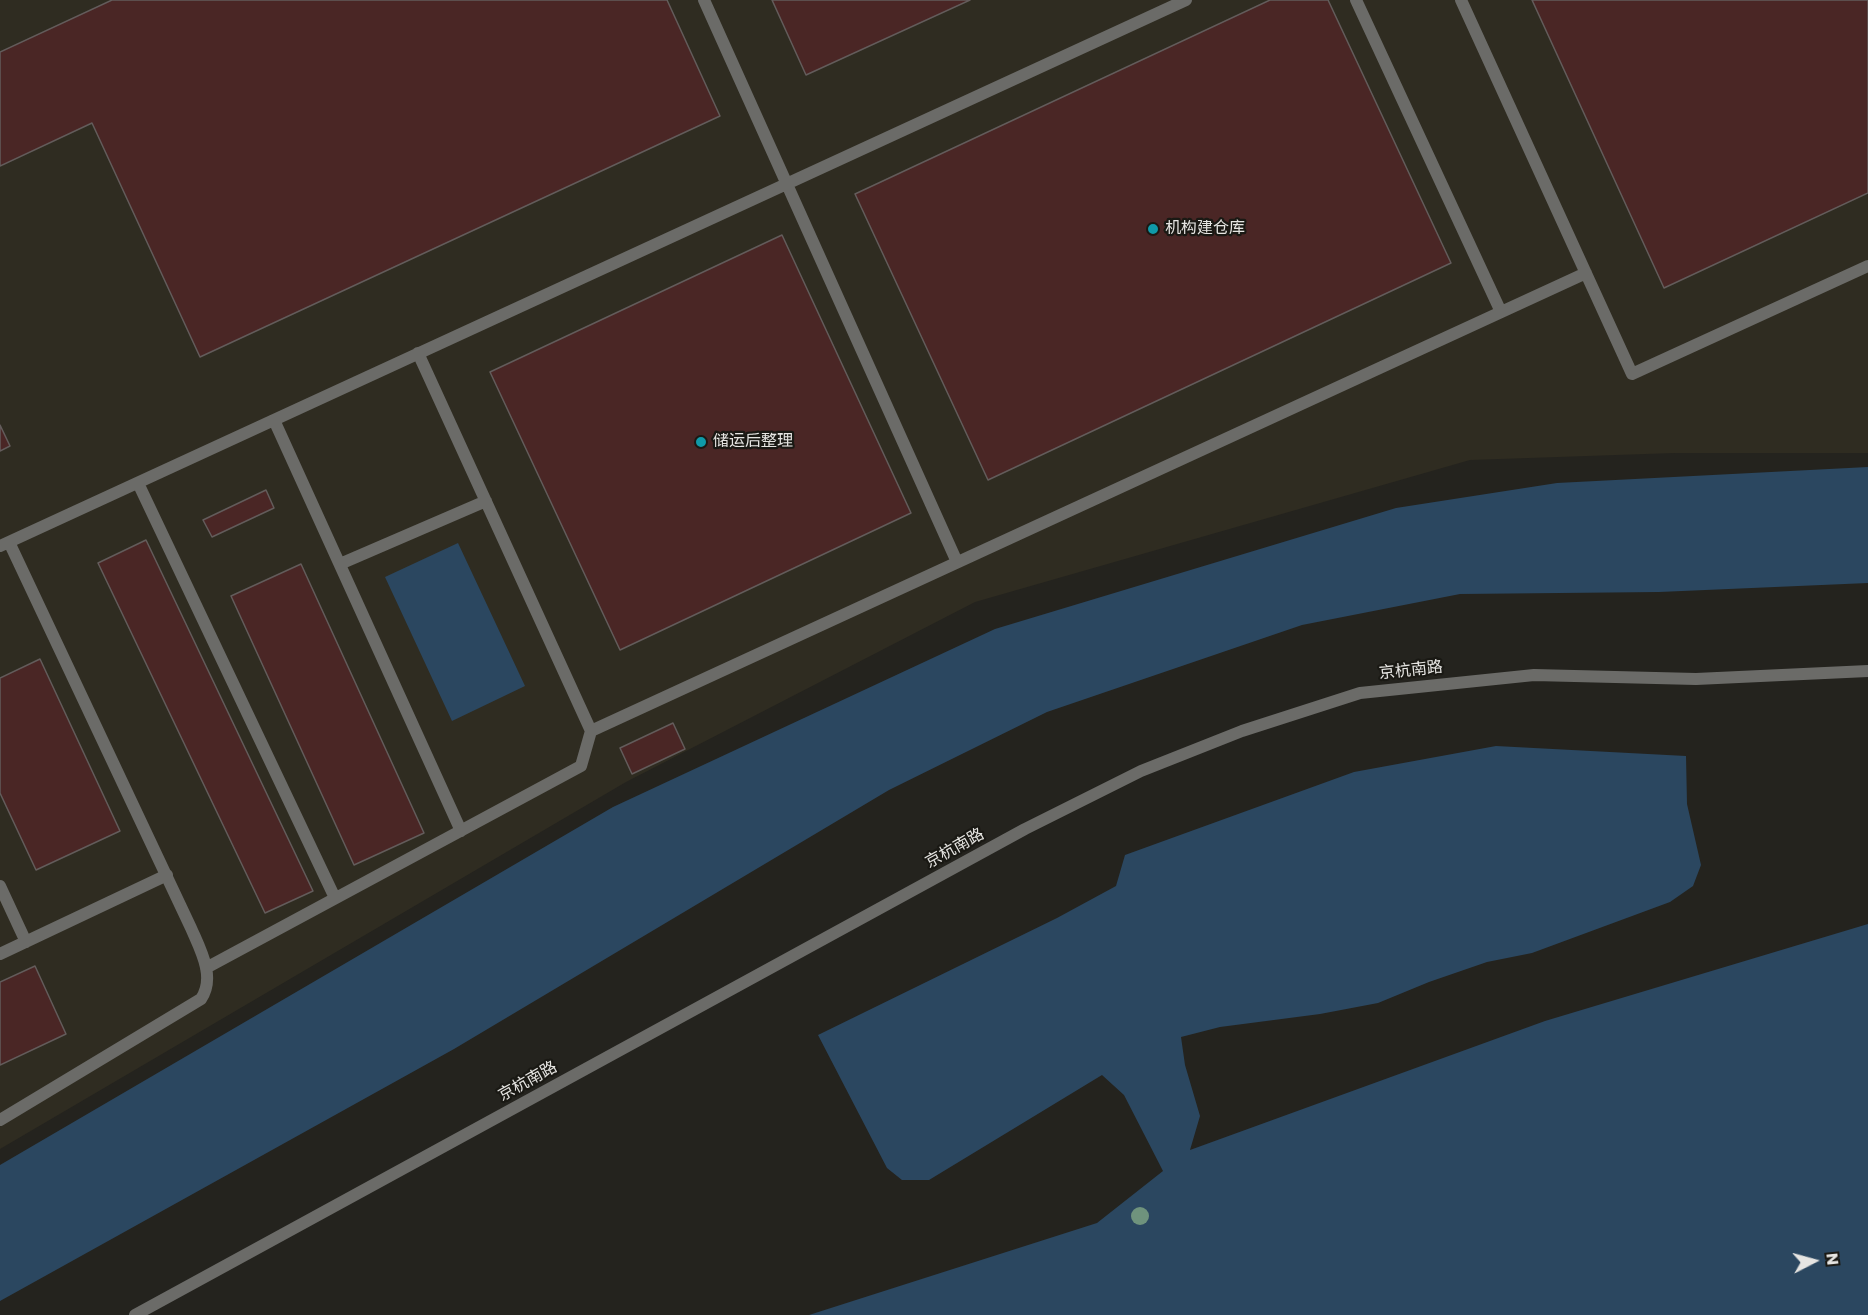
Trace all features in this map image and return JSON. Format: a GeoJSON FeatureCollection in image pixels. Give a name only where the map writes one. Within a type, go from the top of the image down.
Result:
{"type":"FeatureCollection","features":[{"type":"Feature","properties":{"kind":"street"},"geometry":{"type":"LineString","coordinates":[[704,0],[957,562]]}},
{"type":"Feature","properties":{"kind":"street"},"geometry":{"type":"LineString","coordinates":[[0,1120],[201,999],[207,987],[206,968],[167,875],[4,544],[1186,0]]}},
{"type":"Feature","properties":{"kind":"street"},"geometry":{"type":"LineString","coordinates":[[1356,0],[1501,312]]}},
{"type":"Feature","properties":{"kind":"street"},"geometry":{"type":"LineString","coordinates":[[1461,0],[1632,374],[1868,266]]}},
{"type":"Feature","properties":{"kind":"street"},"geometry":{"type":"LineString","coordinates":[[591,731],[1586,273]]}},
{"type":"Feature","properties":{"kind":"street"},"geometry":{"type":"LineString","coordinates":[[206,968],[581,766],[591,731],[418,353]]}},
{"type":"Feature","properties":{"kind":"street"},"geometry":{"type":"LineString","coordinates":[[274,420],[460,831]]}},
{"type":"Feature","properties":{"kind":"street"},"geometry":{"type":"LineString","coordinates":[[138,483],[335,898]]}},
{"type":"Feature","properties":{"kind":"street"},"geometry":{"type":"LineString","coordinates":[[340,564],[486,501]]}},
{"type":"Feature","properties":{"kind":"street","name":"京杭南路"},"geometry":{"type":"LineString","coordinates":[[135,1315],[1025,829],[1141,771],[1242,731],[1360,693],[1534,675],[1696,679],[1868,671]]}},
{"type":"Feature","properties":{"kind":"street"},"geometry":{"type":"LineString","coordinates":[[0,954],[167,875]]}},
{"type":"Feature","properties":{"kind":"street"},"geometry":{"type":"LineString","coordinates":[[0,886],[26,942]]}},
{"type":"Feature","properties":{"kind":"shaded area"},"geometry":{"type":"Polygon","coordinates":[[[0,0],[1868,0],[1868,453],[1675,453],[1470,460],[975,602],[626,782],[0,1149],[0,0]]]}},
{"type":"Feature","properties":{"kind":"water"},"geometry":{"type":"Polygon","coordinates":[[[1868,467],[1868,583],[1659,592],[1460,594],[1302,625],[1047,712],[889,790],[454,1049],[0,1301],[0,1165],[613,807],[995,629],[1396,508],[1557,483],[1868,467]]]}},
{"type":"Feature","properties":{"kind":"water"},"geometry":{"type":"Polygon","coordinates":[[[458,543],[525,686],[452,721],[385,577],[458,543]]]}},
{"type":"Feature","properties":{"kind":"water"},"geometry":{"type":"Polygon","coordinates":[[[1496,746],[1686,756],[1687,804],[1701,865],[1693,886],[1670,902],[1532,953],[1487,962],[1429,982],[1378,1003],[1320,1014],[1220,1027],[1181,1037],[1185,1065],[1200,1116],[1190,1150],[1545,1021],[1868,924],[1868,1315],[809,1315],[1097,1223],[1163,1171],[1124,1095],[1102,1075],[929,1180],[902,1180],[887,1168],[818,1035],[1057,918],[1116,886],[1125,855],[1354,772],[1496,746]]]}},
{"type":"Feature","properties":{"kind":"building"},"geometry":{"type":"Polygon","coordinates":[[[112,0],[667,0],[720,116],[200,357],[92,123],[0,166],[0,52],[112,0]]]}},
{"type":"Feature","properties":{"kind":"building"},"geometry":{"type":"Polygon","coordinates":[[[772,0],[970,0],[806,75],[772,0]]]}},
{"type":"Feature","properties":{"kind":"building","name":"机构建仓库"},"geometry":{"type":"Polygon","coordinates":[[[1270,0],[1328,0],[1451,263],[988,480],[855,194],[1270,0]]]}},
{"type":"Feature","properties":{"kind":"building"},"geometry":{"type":"Polygon","coordinates":[[[1532,0],[1868,0],[1868,193],[1664,288],[1532,0]]]}},
{"type":"Feature","properties":{"kind":"building","name":"储运后整理"},"geometry":{"type":"Polygon","coordinates":[[[782,235],[911,513],[620,650],[490,372],[782,235]]]}},
{"type":"Feature","properties":{"kind":"building"},"geometry":{"type":"Polygon","coordinates":[[[0,425],[10,446],[0,451],[0,425]]]}},
{"type":"Feature","properties":{"kind":"building"},"geometry":{"type":"Polygon","coordinates":[[[266,490],[274,508],[212,537],[203,520],[266,490]]]}},
{"type":"Feature","properties":{"kind":"building"},"geometry":{"type":"Polygon","coordinates":[[[146,540],[313,891],[265,913],[98,563],[146,540]]]}},
{"type":"Feature","properties":{"kind":"building"},"geometry":{"type":"Polygon","coordinates":[[[301,564],[424,833],[354,865],[231,596],[301,564]]]}},
{"type":"Feature","properties":{"kind":"building"},"geometry":{"type":"Polygon","coordinates":[[[40,659],[120,831],[36,870],[0,793],[0,678],[40,659]]]}},
{"type":"Feature","properties":{"kind":"building"},"geometry":{"type":"Polygon","coordinates":[[[673,723],[685,749],[632,774],[620,748],[673,723]]]}},
{"type":"Feature","properties":{"kind":"building"},"geometry":{"type":"Polygon","coordinates":[[[35,966],[66,1034],[0,1065],[0,982],[35,966]]]}},
{"type":"Feature","properties":{"kind":"place","name":"机构建仓库"},"geometry":{"type":"Point","coordinates":[1153,229]}},
{"type":"Feature","properties":{"kind":"place","name":"储运后整理"},"geometry":{"type":"Point","coordinates":[701,442]}}]}
